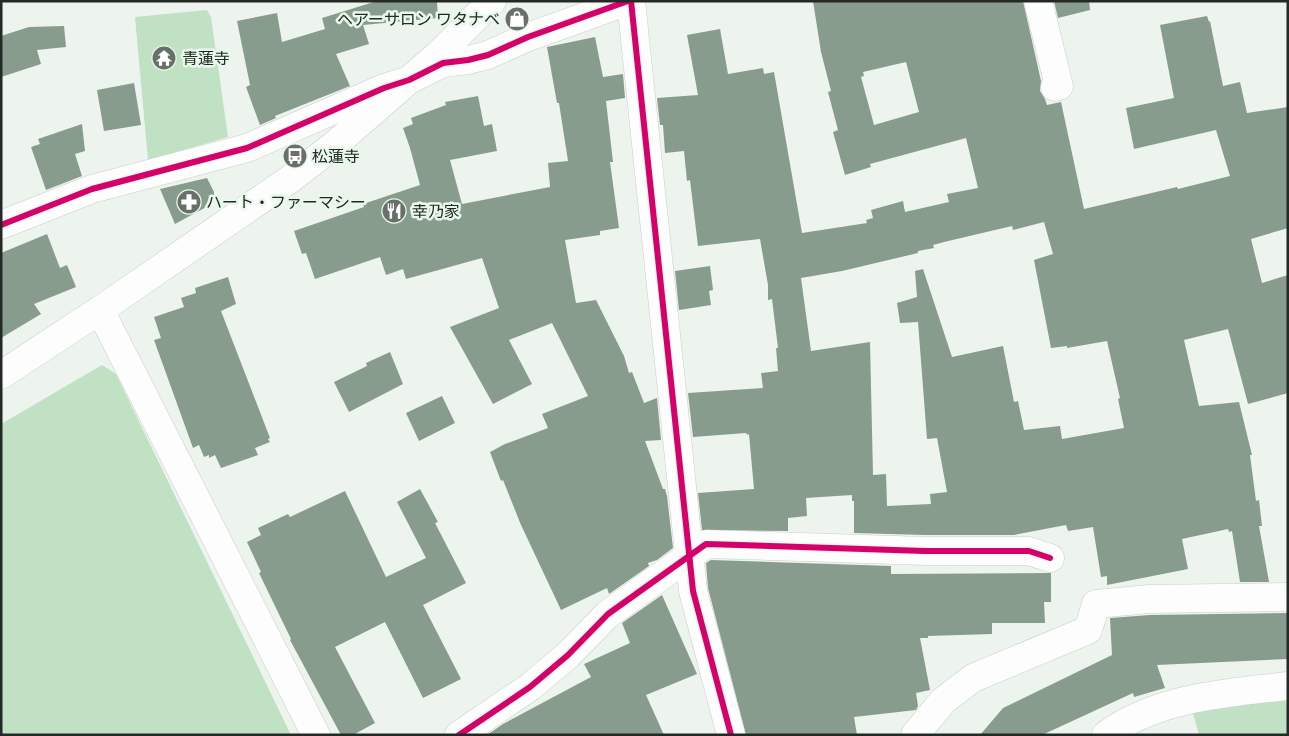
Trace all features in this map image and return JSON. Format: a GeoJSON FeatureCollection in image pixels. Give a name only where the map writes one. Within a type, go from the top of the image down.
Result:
{"type":"FeatureCollection","features":[{"type":"Feature","properties":{"kind":"street"},"geometry":{"type":"LineString","coordinates":[[1,375],[100,310],[289,180],[333,146],[439,54],[471,11],[492,1]]}},
{"type":"Feature","properties":{"kind":"street"},"geometry":{"type":"LineString","coordinates":[[1,225],[92,189],[247,148],[384,88],[408,80],[442,63],[488,55],[528,37],[630,1],[693,591],[730,735]]}},
{"type":"Feature","properties":{"kind":"street"},"geometry":{"type":"LineString","coordinates":[[1038,1],[1059,86],[1055,87]]}},
{"type":"Feature","properties":{"kind":"street"},"geometry":{"type":"LineString","coordinates":[[100,310],[316,735]]}},
{"type":"Feature","properties":{"kind":"street"},"geometry":{"type":"LineString","coordinates":[[460,735],[530,687],[568,655],[608,614],[706,544],[925,551],[1029,551],[1050,558]]}},
{"type":"Feature","properties":{"kind":"street"},"geometry":{"type":"LineString","coordinates":[[915,735],[943,701],[973,678],[1088,630],[1096,604],[1149,599],[1288,597]]}},
{"type":"Feature","properties":{"kind":"street"},"geometry":{"type":"LineString","coordinates":[[1106,735],[1123,722],[1179,702],[1210,695],[1288,686]]}},
{"type":"Feature","properties":{"kind":"green space"},"geometry":{"type":"Polygon","coordinates":[[[207,10],[211,17],[228,137],[148,160],[135,17],[207,10]]]}},
{"type":"Feature","properties":{"kind":"green space"},"geometry":{"type":"Polygon","coordinates":[[[102,365],[116,374],[291,735],[1,735],[1,424],[102,365]]]}},
{"type":"Feature","properties":{"kind":"green space"},"geometry":{"type":"Polygon","coordinates":[[[1288,697],[1288,735],[1199,735],[1192,710],[1288,697]]]}},
{"type":"Feature","properties":{"kind":"building"},"geometry":{"type":"Polygon","coordinates":[[[377,1],[437,1],[438,18],[363,25],[369,44],[336,54],[350,86],[275,116],[276,118],[260,125],[246,87],[250,85],[237,21],[277,13],[282,42],[325,29],[322,18],[377,1]]]}},
{"type":"Feature","properties":{"kind":"building"},"geometry":{"type":"Polygon","coordinates":[[[813,1],[1023,1],[1041,81],[1040,91],[1047,105],[1061,102],[1084,209],[1230,176],[1216,130],[1134,149],[1126,108],[1174,98],[1160,25],[1207,16],[1210,21],[1223,86],[1240,82],[1247,113],[1288,107],[1288,228],[1251,239],[1262,283],[1288,275],[1288,393],[1248,404],[1228,329],[1184,340],[1199,406],[1239,402],[1252,455],[1250,455],[1256,501],[1259,500],[1262,526],[1259,526],[1269,582],[1240,582],[1232,531],[1229,532],[1228,529],[1182,539],[1188,569],[1107,585],[1107,576],[1101,577],[1093,527],[1068,531],[1066,525],[1014,535],[854,533],[854,501],[852,501],[852,495],[806,498],[807,516],[788,518],[788,531],[702,530],[698,493],[754,489],[749,434],[693,437],[688,393],[763,388],[761,373],[778,371],[776,348],[778,348],[772,299],[768,300],[768,285],[760,239],[698,246],[690,180],[687,181],[684,151],[665,153],[663,125],[660,125],[657,98],[698,95],[687,35],[720,29],[728,74],[763,68],[764,74],[774,72],[802,233],[867,223],[866,220],[873,218],[871,210],[903,201],[905,212],[949,202],[947,194],[978,188],[966,138],[870,164],[871,167],[845,175],[833,132],[838,130],[828,92],[831,91],[821,52],[813,1]],[[906,62],[863,72],[864,76],[861,77],[874,125],[919,112],[906,62]],[[1044,222],[1013,230],[1012,226],[933,245],[934,248],[918,251],[918,253],[842,271],[801,278],[811,351],[870,342],[873,475],[886,474],[887,506],[931,504],[930,494],[947,492],[937,438],[927,439],[918,322],[900,323],[897,303],[917,297],[915,271],[923,269],[952,357],[1003,346],[1014,402],[1018,401],[1024,430],[1060,426],[1062,439],[1124,428],[1118,399],[1120,398],[1107,341],[1067,348],[1067,346],[1051,348],[1034,260],[1053,254],[1044,222]]]}},
{"type":"Feature","properties":{"kind":"building"},"geometry":{"type":"Polygon","coordinates":[[[1054,1],[1089,1],[1090,10],[1058,18],[1054,1]]]}},
{"type":"Feature","properties":{"kind":"building"},"geometry":{"type":"Polygon","coordinates":[[[64,26],[66,47],[37,50],[41,64],[1,77],[1,36],[29,27],[64,26]]]}},
{"type":"Feature","properties":{"kind":"building"},"geometry":{"type":"Polygon","coordinates":[[[595,37],[603,77],[623,74],[625,98],[606,101],[613,162],[610,162],[619,228],[600,231],[600,235],[565,240],[576,303],[596,300],[624,356],[629,373],[632,372],[644,403],[657,398],[661,440],[645,441],[667,496],[673,548],[657,560],[648,563],[649,566],[609,594],[607,588],[561,610],[521,525],[503,480],[501,481],[490,452],[505,444],[548,428],[542,414],[588,396],[552,323],[509,340],[532,384],[493,404],[450,327],[499,308],[482,258],[406,279],[403,269],[386,275],[380,257],[315,279],[306,253],[302,254],[294,231],[364,207],[363,204],[420,185],[403,128],[413,124],[411,118],[446,105],[445,102],[478,96],[484,126],[492,124],[497,151],[450,160],[462,204],[550,187],[548,163],[568,161],[559,103],[557,103],[547,47],[595,37]]]}},
{"type":"Feature","properties":{"kind":"building"},"geometry":{"type":"Polygon","coordinates":[[[134,83],[141,125],[104,131],[97,90],[134,83]]]}},
{"type":"Feature","properties":{"kind":"building"},"geometry":{"type":"Polygon","coordinates":[[[82,124],[85,151],[75,154],[82,176],[46,190],[31,147],[40,144],[38,139],[82,124]]]}},
{"type":"Feature","properties":{"kind":"building","name":"ハート・ファーマシー"},"geometry":{"type":"Polygon","coordinates":[[[207,178],[214,192],[214,200],[210,205],[175,224],[160,189],[207,178]]]}},
{"type":"Feature","properties":{"kind":"building"},"geometry":{"type":"Polygon","coordinates":[[[47,234],[60,268],[67,265],[76,287],[34,304],[41,314],[1,338],[1,253],[47,234]]]}},
{"type":"Feature","properties":{"kind":"building"},"geometry":{"type":"Polygon","coordinates":[[[710,266],[713,290],[709,291],[711,305],[679,310],[675,271],[710,266]]]}},
{"type":"Feature","properties":{"kind":"building"},"geometry":{"type":"Polygon","coordinates":[[[228,277],[236,304],[221,311],[270,442],[255,448],[258,455],[221,468],[215,455],[209,458],[209,455],[204,457],[199,445],[193,448],[154,340],[161,338],[154,317],[184,307],[181,298],[196,293],[195,288],[228,277]]]}},
{"type":"Feature","properties":{"kind":"building"},"geometry":{"type":"Polygon","coordinates":[[[390,352],[403,384],[349,412],[334,382],[367,366],[366,363],[390,352]]]}},
{"type":"Feature","properties":{"kind":"building"},"geometry":{"type":"Polygon","coordinates":[[[442,396],[455,423],[419,441],[406,413],[442,396]]]}},
{"type":"Feature","properties":{"kind":"building"},"geometry":{"type":"Polygon","coordinates":[[[420,489],[438,522],[435,523],[466,583],[423,605],[461,679],[423,698],[385,622],[335,647],[375,723],[353,735],[341,735],[290,640],[247,542],[261,535],[258,528],[288,514],[290,517],[345,491],[386,577],[426,558],[397,502],[420,489]]]}},
{"type":"Feature","properties":{"kind":"building"},"geometry":{"type":"Polygon","coordinates":[[[711,560],[891,566],[891,574],[1051,573],[1051,602],[1044,602],[1045,623],[992,623],[992,634],[928,636],[928,638],[920,638],[930,690],[916,693],[918,706],[916,710],[854,717],[857,735],[746,735],[708,588],[706,563],[711,560]]]}},
{"type":"Feature","properties":{"kind":"building"},"geometry":{"type":"Polygon","coordinates":[[[662,595],[697,674],[646,695],[664,735],[487,735],[503,724],[591,677],[584,664],[630,643],[622,623],[662,595]]]}},
{"type":"Feature","properties":{"kind":"building"},"geometry":{"type":"Polygon","coordinates":[[[1288,613],[1288,659],[1157,665],[1165,688],[1134,697],[1133,693],[1042,735],[980,735],[1003,708],[1112,655],[1110,618],[1150,615],[1288,613]]]}},
{"type":"Feature","properties":{"kind":"cycle path"},"geometry":{"type":"LineString","coordinates":[[1,225],[92,189],[247,148],[384,88],[409,80],[443,63],[488,55],[528,37],[628,1]]}},
{"type":"Feature","properties":{"kind":"cycle path"},"geometry":{"type":"LineString","coordinates":[[631,1],[693,591],[731,735]]}},
{"type":"Feature","properties":{"kind":"cycle path"},"geometry":{"type":"LineString","coordinates":[[459,735],[530,687],[568,655],[608,614],[706,544],[925,551],[1029,551],[1050,558]]}},
{"type":"Feature","properties":{"kind":"place","name":"ヘアーサロン ワタナベ"},"geometry":{"type":"Point","coordinates":[517,19]}},
{"type":"Feature","properties":{"kind":"place","name":"青蓮寺"},"geometry":{"type":"Point","coordinates":[164,58]}},
{"type":"Feature","properties":{"kind":"place","name":"松蓮寺"},"geometry":{"type":"Point","coordinates":[295,156]}},
{"type":"Feature","properties":{"kind":"place","name":"ハート・ファーマシー"},"geometry":{"type":"Point","coordinates":[189,202]}},
{"type":"Feature","properties":{"kind":"place","name":"幸乃家"},"geometry":{"type":"Point","coordinates":[394,211]}}]}
